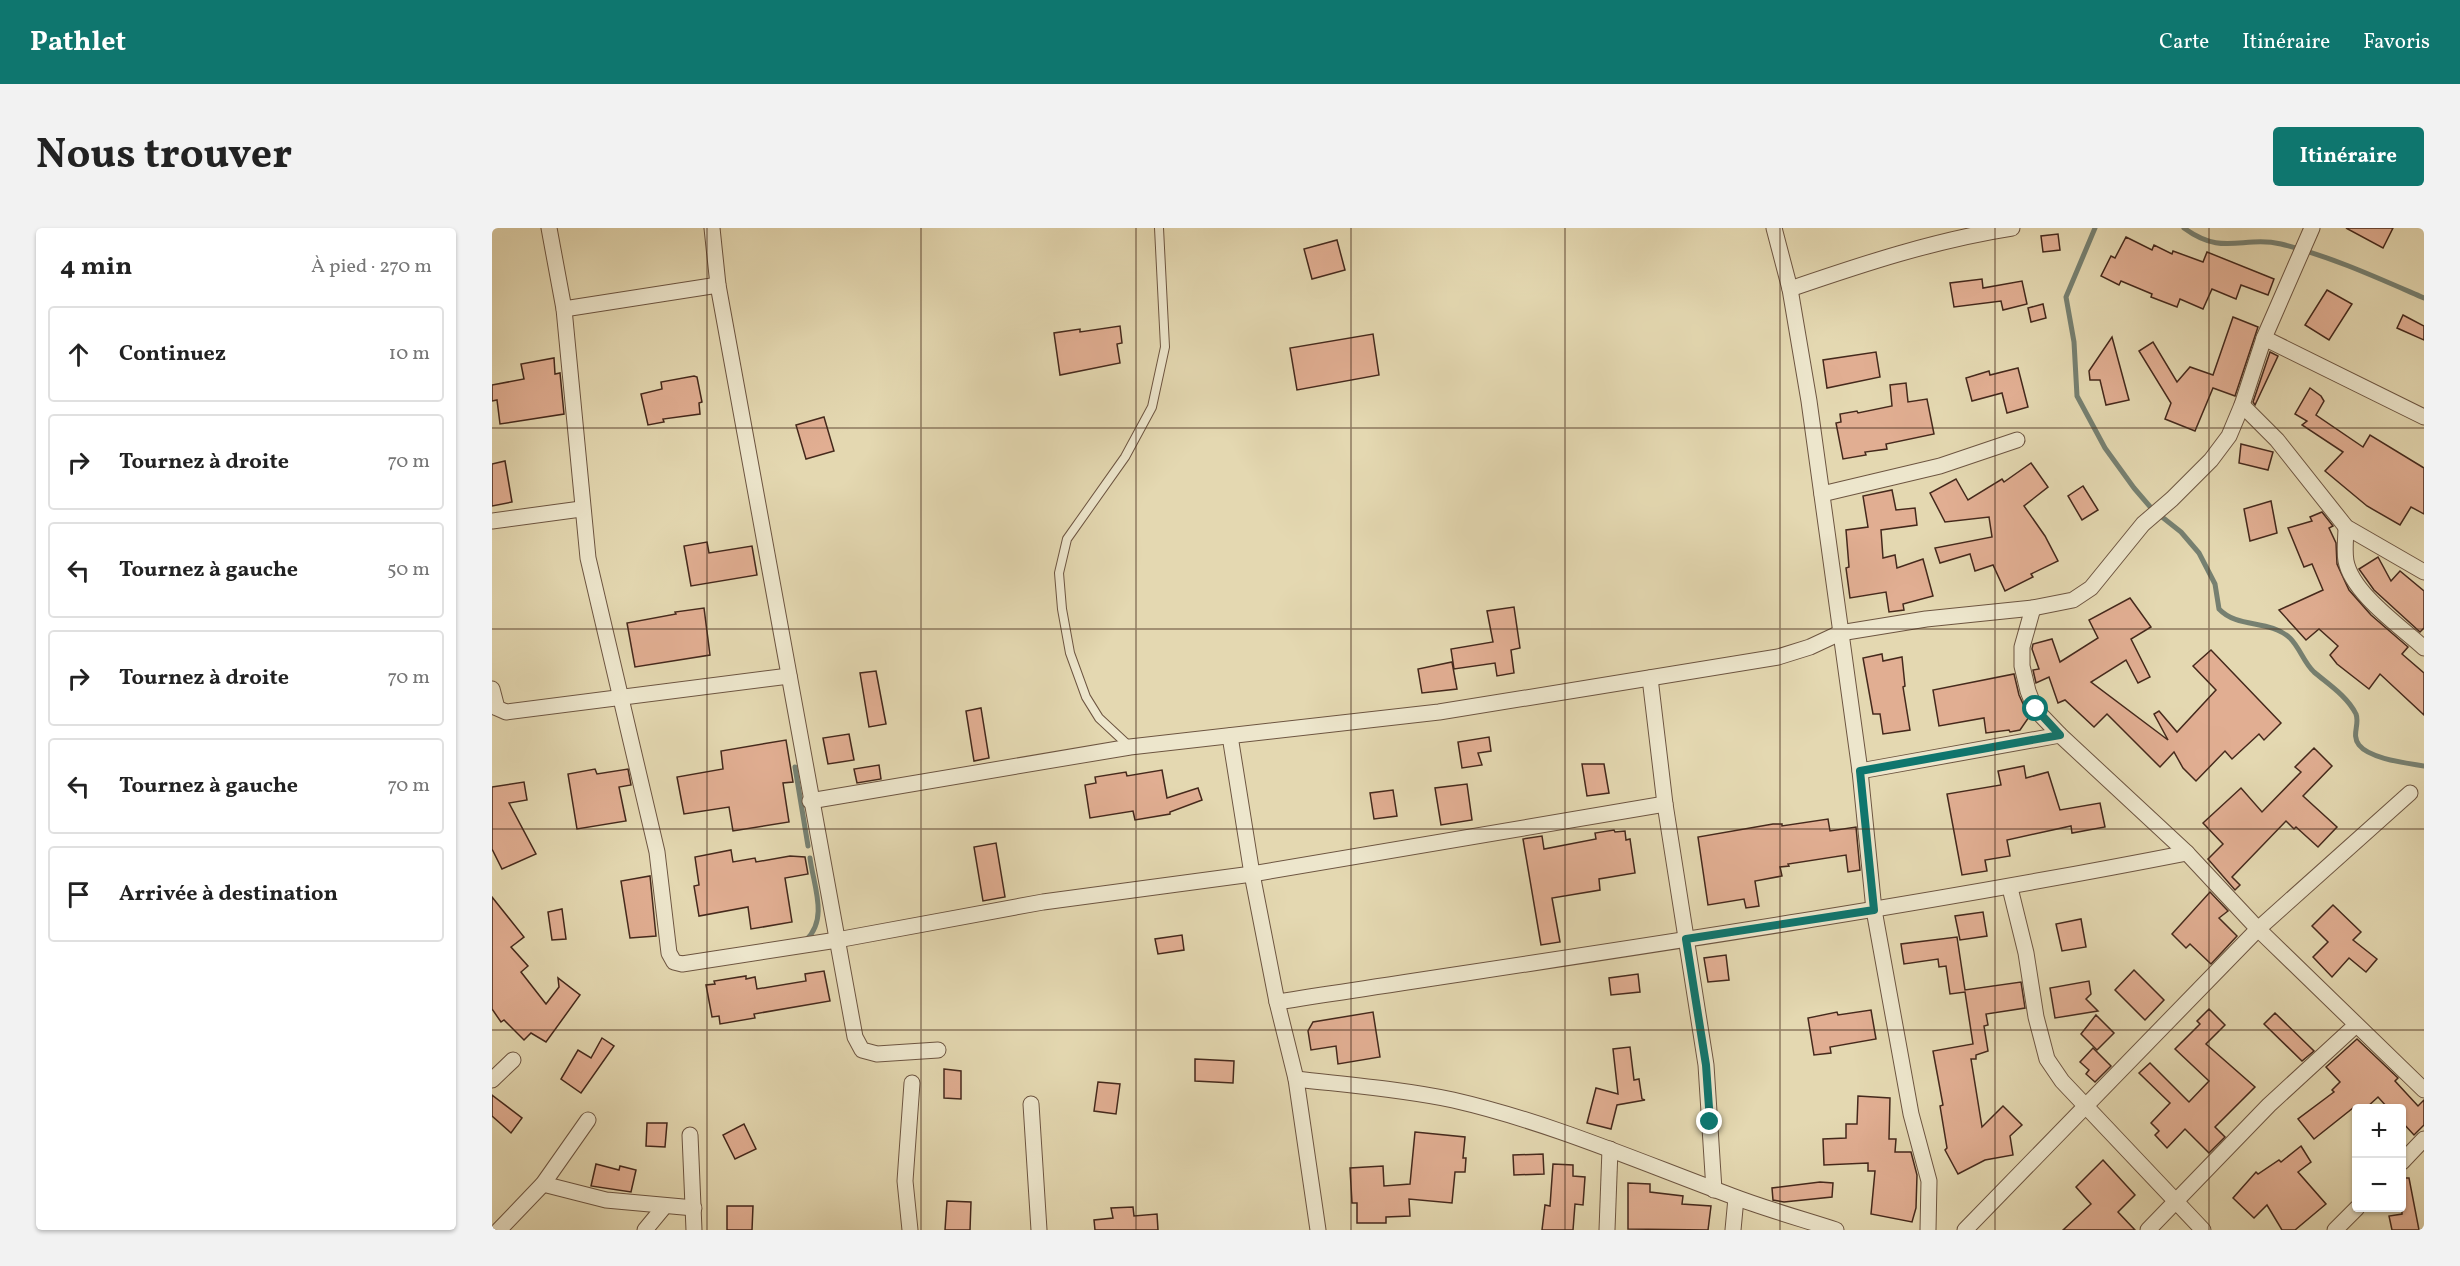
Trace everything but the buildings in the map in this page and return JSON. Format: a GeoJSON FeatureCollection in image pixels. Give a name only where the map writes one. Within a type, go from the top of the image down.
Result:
{"type":"FeatureCollection","features":[{"type":"Feature","properties":{"kind":"street"},"geometry":{"type":"LineString","coordinates":[[549,228],[564,309],[581,509],[588,558],[657,852],[669,953],[674,962],[682,964],[837,940],[1042,902],[1252,874],[1665,804]]}},
{"type":"Feature","properties":{"kind":"street"},"geometry":{"type":"LineString","coordinates":[[712,228],[718,285],[810,801],[855,1037],[862,1050],[877,1054],[938,1050]]}},
{"type":"Feature","properties":{"kind":"street"},"geometry":{"type":"LineString","coordinates":[[1774,228],[1790,289],[1809,401],[1860,771],[1874,910],[1911,1114],[1929,1181],[1928,1230]]}},
{"type":"Feature","properties":{"kind":"street"},"geometry":{"type":"LineString","coordinates":[[1790,289],[1895,254],[1980,233],[2012,228]]}},
{"type":"Feature","properties":{"kind":"street"},"geometry":{"type":"LineString","coordinates":[[810,801],[1130,747],[1439,712],[1778,657],[1810,647],[1840,633],[1926,619],[2033,608],[2073,600],[2091,588],[2143,524],[2211,460],[2229,436],[2242,405],[2264,338],[2312,228]]}},
{"type":"Feature","properties":{"kind":"street"},"geometry":{"type":"LineString","coordinates":[[564,309],[718,285]]}},
{"type":"Feature","properties":{"kind":"street"},"geometry":{"type":"LineString","coordinates":[[2264,338],[2424,417]]}},
{"type":"Feature","properties":{"kind":"street"},"geometry":{"type":"LineString","coordinates":[[2242,405],[2277,440],[2346,527],[2424,572]]}},
{"type":"Feature","properties":{"kind":"street"},"geometry":{"type":"LineString","coordinates":[[1821,494],[1941,465],[2017,440]]}},
{"type":"Feature","properties":{"kind":"street"},"geometry":{"type":"LineString","coordinates":[[492,521],[581,509]]}},
{"type":"Feature","properties":{"kind":"street"},"geometry":{"type":"LineString","coordinates":[[2346,527],[2346,560],[2352,578],[2362,594],[2424,648]]}},
{"type":"Feature","properties":{"kind":"street"},"geometry":{"type":"LineString","coordinates":[[2033,608],[2022,647],[2022,666],[2028,691],[2036,709],[2060,735],[2187,853],[2258,929],[2424,1090]]}},
{"type":"Feature","properties":{"kind":"street"},"geometry":{"type":"LineString","coordinates":[[492,689],[498,708],[506,712],[789,676]]}},
{"type":"Feature","properties":{"kind":"street"},"geometry":{"type":"LineString","coordinates":[[1650,678],[1665,804],[1706,1065],[1714,1190]]}},
{"type":"Feature","properties":{"kind":"street"},"geometry":{"type":"LineString","coordinates":[[1860,771],[2060,735]]}},
{"type":"Feature","properties":{"kind":"street"},"geometry":{"type":"LineString","coordinates":[[1230,736],[1252,874],[1277,1002],[1296,1079],[1318,1230]]}},
{"type":"Feature","properties":{"kind":"street"},"geometry":{"type":"LineString","coordinates":[[1965,1230],[2258,929],[2410,793]]}},
{"type":"Feature","properties":{"kind":"street"},"geometry":{"type":"LineString","coordinates":[[1277,1002],[2010,888],[2187,853]]}},
{"type":"Feature","properties":{"kind":"street"},"geometry":{"type":"LineString","coordinates":[[2010,888],[2026,953],[2036,1017],[2047,1059],[2062,1081],[2203,1230]]}},
{"type":"Feature","properties":{"kind":"street"},"geometry":{"type":"LineString","coordinates":[[2148,1230],[2269,1105],[2356,1025]]}},
{"type":"Feature","properties":{"kind":"street"},"geometry":{"type":"LineString","coordinates":[[492,1080],[513,1060]]}},
{"type":"Feature","properties":{"kind":"street"},"geometry":{"type":"LineString","coordinates":[[1296,1079],[1395,1090],[1453,1100],[1610,1149],[1736,1198],[1836,1230]]}},
{"type":"Feature","properties":{"kind":"street"},"geometry":{"type":"LineString","coordinates":[[910,1230],[905,1181],[912,1083]]}},
{"type":"Feature","properties":{"kind":"street"},"geometry":{"type":"LineString","coordinates":[[1031,1104],[1039,1230]]}},
{"type":"Feature","properties":{"kind":"street"},"geometry":{"type":"LineString","coordinates":[[499,1230],[543,1184],[588,1120]]}},
{"type":"Feature","properties":{"kind":"street"},"geometry":{"type":"LineString","coordinates":[[690,1135],[694,1230]]}},
{"type":"Feature","properties":{"kind":"street"},"geometry":{"type":"LineString","coordinates":[[2406,1158],[2424,1139]]}},
{"type":"Feature","properties":{"kind":"street"},"geometry":{"type":"LineString","coordinates":[[1607,1230],[1610,1149]]}},
{"type":"Feature","properties":{"kind":"street"},"geometry":{"type":"LineString","coordinates":[[543,1184],[606,1200],[693,1208]]}},
{"type":"Feature","properties":{"kind":"street"},"geometry":{"type":"LineString","coordinates":[[1733,1230],[1736,1198]]}},
{"type":"Feature","properties":{"kind":"street"},"geometry":{"type":"LineString","coordinates":[[645,1230],[664,1207]]}},
{"type":"Feature","properties":{"kind":"street"},"geometry":{"type":"LineString","coordinates":[[2335,1230],[2353,1212]]}},
{"type":"Feature","properties":{"kind":"lane"},"geometry":{"type":"LineString","coordinates":[[1130,747],[1099,718],[1086,697],[1070,653],[1062,609],[1059,573],[1067,539],[1125,458],[1152,406],[1165,347],[1159,228]]}},
{"type":"Feature","properties":{"kind":"waterway"},"geometry":{"type":"LineString","coordinates":[[2095,228],[2066,297],[2074,342],[2077,396],[2105,448],[2152,509],[2181,532],[2199,553],[2215,584],[2219,609],[2235,619],[2273,628],[2290,638],[2314,672],[2342,696],[2356,714],[2357,741],[2364,750],[2389,760],[2424,766]]}},
{"type":"Feature","properties":{"kind":"waterway"},"geometry":{"type":"LineString","coordinates":[[2184,228],[2210,241],[2233,244],[2268,242],[2299,249],[2354,268],[2424,298]]}},
{"type":"Feature","properties":{"kind":"waterway"},"geometry":{"type":"LineString","coordinates":[[795,767],[808,846]]}},
{"type":"Feature","properties":{"kind":"waterway"},"geometry":{"type":"LineString","coordinates":[[806,940],[813,932],[818,912],[810,858]]}},
{"type":"Feature","properties":{"kind":"route"},"geometry":{"type":"LineString","coordinates":[[1710,1122],[1706,1065],[1686,939],[1874,910],[1860,771],[2060,735],[2036,709]]}}]}
